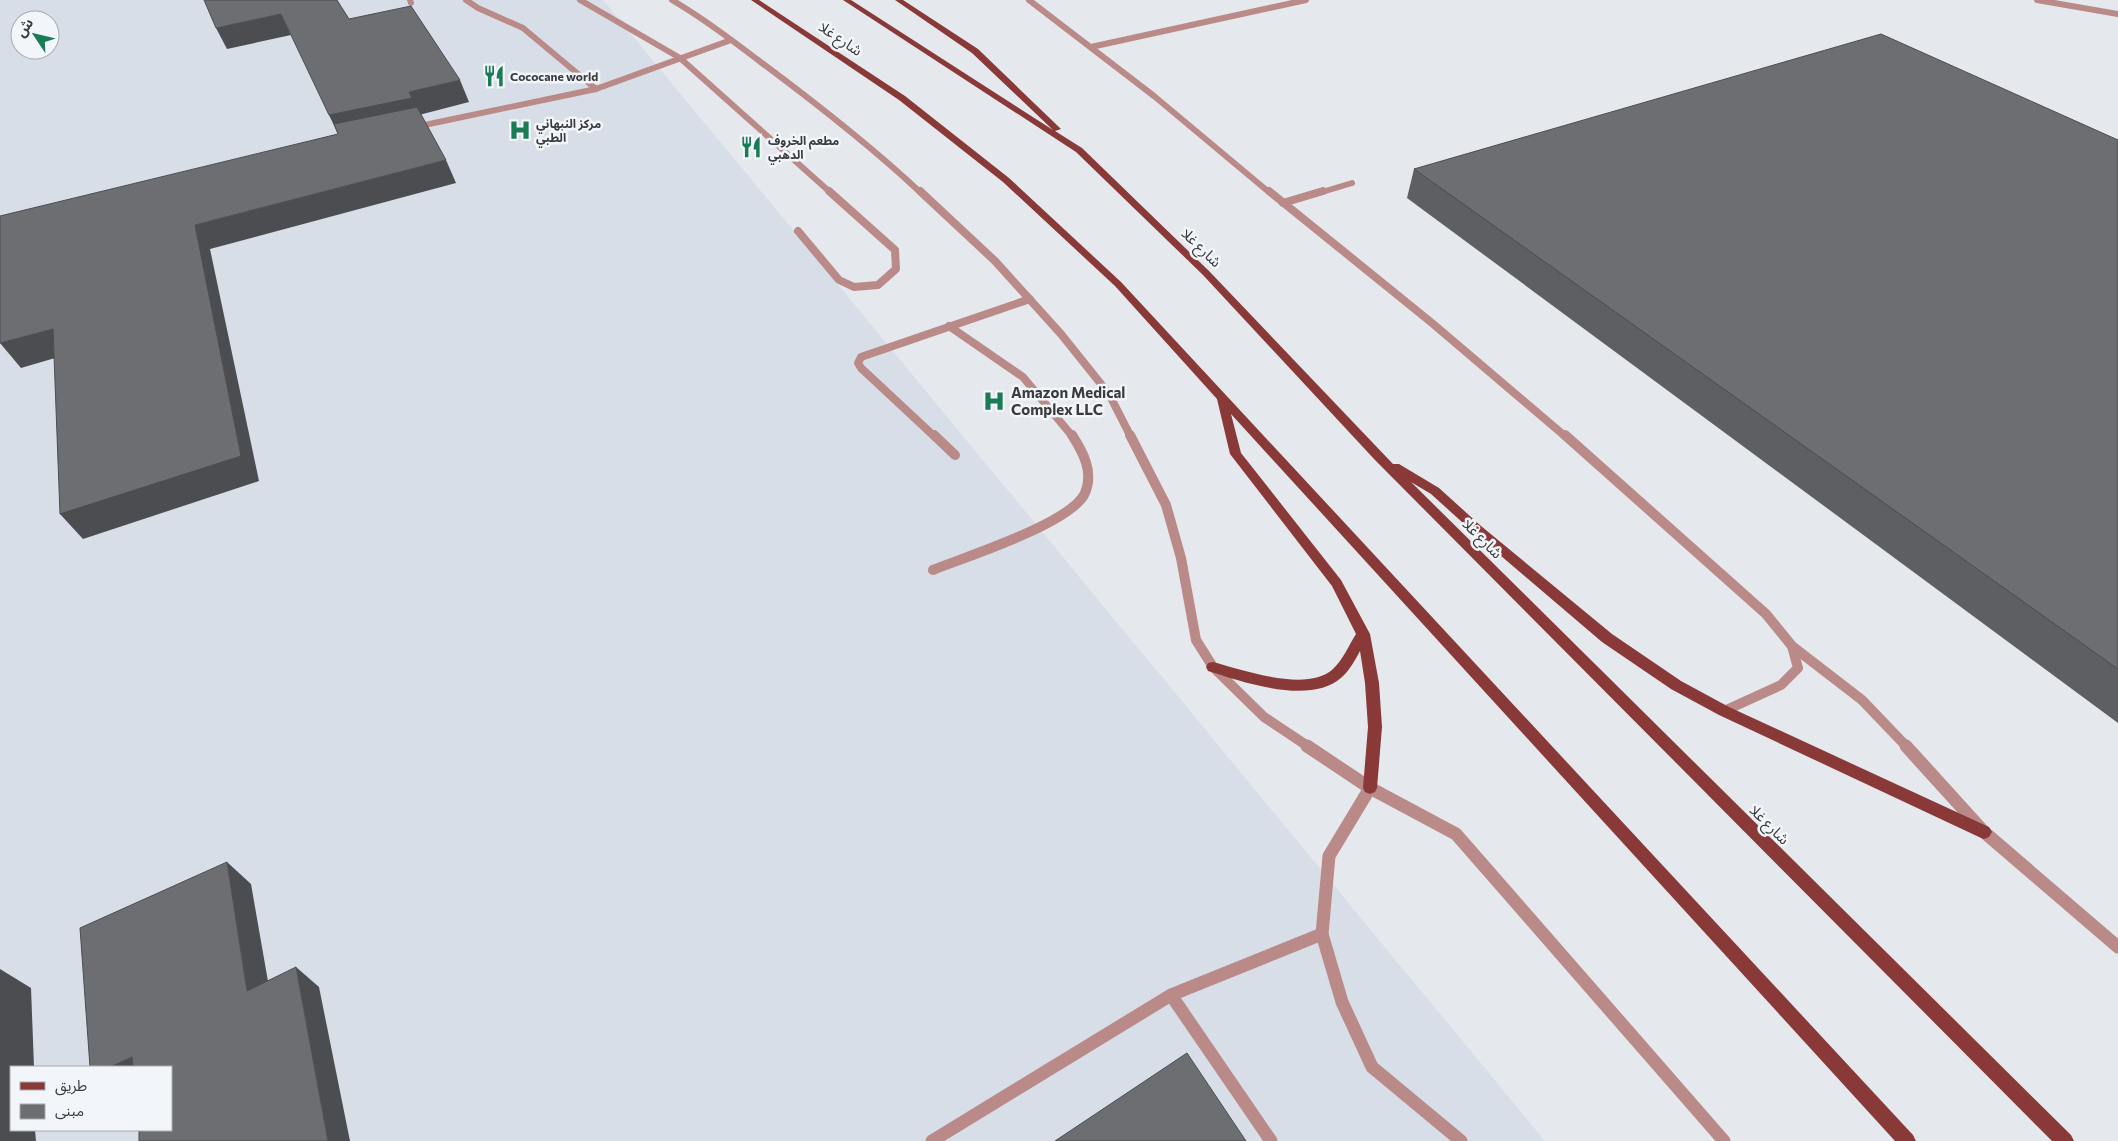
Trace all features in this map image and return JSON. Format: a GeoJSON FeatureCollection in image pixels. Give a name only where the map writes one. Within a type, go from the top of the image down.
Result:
{"type":"FeatureCollection","features":[{"type":"Feature","properties":{"kind":"main road","name":"شارع غلا"},"geometry":{"type":"LineString","coordinates":[[754,0],[902,98],[1006,180],[1118,284],[1907,1141]]}},
{"type":"Feature","properties":{"kind":"main road","name":"شارع غلا"},"geometry":{"type":"LineString","coordinates":[[846,0],[1078,150],[1206,273],[1379,457],[2065,1141]]}},
{"type":"Feature","properties":{"kind":"main road"},"geometry":{"type":"LineString","coordinates":[[898,0],[976,51],[1078,150]]}},
{"type":"Feature","properties":{"kind":"main road"},"geometry":{"type":"LineString","coordinates":[[1221,398],[1236,454],[1337,583],[1363,634],[1372,684],[1375,727],[1370,788]]}},
{"type":"Feature","properties":{"kind":"main road"},"geometry":{"type":"LineString","coordinates":[[1379,457],[1436,491],[1477,529],[1608,638],[1676,686],[1724,711],[1984,832]]}},
{"type":"Feature","properties":{"kind":"main road"},"geometry":{"type":"LineString","coordinates":[[1213,667],[1268,682],[1313,685],[1337,674],[1363,634]]}},
{"type":"Feature","properties":{"kind":"street"},"geometry":{"type":"LineString","coordinates":[[466,0],[478,8],[523,28],[596,88]]}},
{"type":"Feature","properties":{"kind":"street"},"geometry":{"type":"LineString","coordinates":[[580,0],[680,58],[895,250],[896,269],[878,285],[854,287],[840,280],[798,231]]}},
{"type":"Feature","properties":{"kind":"street"},"geometry":{"type":"LineString","coordinates":[[672,0],[699,16],[788,82],[877,152],[995,261],[1030,299],[1109,394],[1166,505],[1181,558],[1196,640],[1213,667],[1264,717],[1370,788],[1456,834],[1724,1141]]}},
{"type":"Feature","properties":{"kind":"street"},"geometry":{"type":"LineString","coordinates":[[1029,0],[1154,96],[1283,204],[1432,323],[1587,454],[1766,614],[1792,646],[1862,700],[1984,832],[2118,947]]}},
{"type":"Feature","properties":{"kind":"street"},"geometry":{"type":"LineString","coordinates":[[1091,47],[1306,0]]}},
{"type":"Feature","properties":{"kind":"street"},"geometry":{"type":"LineString","coordinates":[[2037,0],[2118,14]]}},
{"type":"Feature","properties":{"kind":"street"},"geometry":{"type":"LineString","coordinates":[[404,129],[596,88],[731,40]]}},
{"type":"Feature","properties":{"kind":"street"},"geometry":{"type":"LineString","coordinates":[[1283,204],[1352,183]]}},
{"type":"Feature","properties":{"kind":"street"},"geometry":{"type":"LineString","coordinates":[[956,455],[861,368],[858,363],[861,357],[869,353],[1030,299]]}},
{"type":"Feature","properties":{"kind":"street"},"geometry":{"type":"LineString","coordinates":[[933,570],[1020,536],[1070,511],[1086,494],[1088,472],[1083,452],[1065,425],[1023,377],[949,326]]}},
{"type":"Feature","properties":{"kind":"street"},"geometry":{"type":"LineString","coordinates":[[1724,711],[1781,685],[1798,668],[1792,646]]}},
{"type":"Feature","properties":{"kind":"street"},"geometry":{"type":"LineString","coordinates":[[1370,788],[1329,856],[1322,934],[1342,1002],[1372,1067],[1460,1141]]}},
{"type":"Feature","properties":{"kind":"street"},"geometry":{"type":"LineString","coordinates":[[932,1141],[1171,995],[1322,934]]}},
{"type":"Feature","properties":{"kind":"street"},"geometry":{"type":"LineString","coordinates":[[1171,995],[1271,1141]]}},
{"type":"Feature","properties":{"kind":"shaded area"},"geometry":{"type":"Polygon","coordinates":[[[0,0],[603,0],[1545,1141],[0,1141],[0,0]]]}},
{"type":"Feature","properties":{"kind":"building"},"geometry":{"type":"Polygon","coordinates":[[[204,0],[337,0],[349,19],[411,6],[460,80],[409,92],[412,98],[329,115],[281,14],[216,28],[204,0]]]}},
{"type":"Feature","properties":{"kind":"building"},"geometry":{"type":"Polygon","coordinates":[[[1881,34],[2118,140],[2118,669],[1414,169],[1881,34]]]}},
{"type":"Feature","properties":{"kind":"building"},"geometry":{"type":"Polygon","coordinates":[[[417,107],[446,160],[195,225],[241,456],[60,514],[53,329],[0,343],[0,216],[338,134],[334,124],[417,107]]]}},
{"type":"Feature","properties":{"kind":"building"},"geometry":{"type":"Polygon","coordinates":[[[227,862],[247,991],[296,967],[328,1141],[139,1141],[139,1131],[172,1131],[172,1066],[133,1066],[132,1057],[112,1066],[90,1066],[80,928],[227,862]]]}},
{"type":"Feature","properties":{"kind":"building"},"geometry":{"type":"Polygon","coordinates":[[[1187,1053],[1246,1141],[1055,1141],[1187,1053]]]}},
{"type":"Feature","properties":{"kind":"place","name":"Cococane world"},"geometry":{"type":"Point","coordinates":[494,76]}},
{"type":"Feature","properties":{"kind":"place","name":"مركز النبهاني الطبي"},"geometry":{"type":"Point","coordinates":[520,130]}},
{"type":"Feature","properties":{"kind":"place","name":"مطعم الخروف الدهبي"},"geometry":{"type":"Point","coordinates":[751,147]}},
{"type":"Feature","properties":{"kind":"place","name":"Amazon Medical Complex LLC"},"geometry":{"type":"Point","coordinates":[994,401]}}]}
